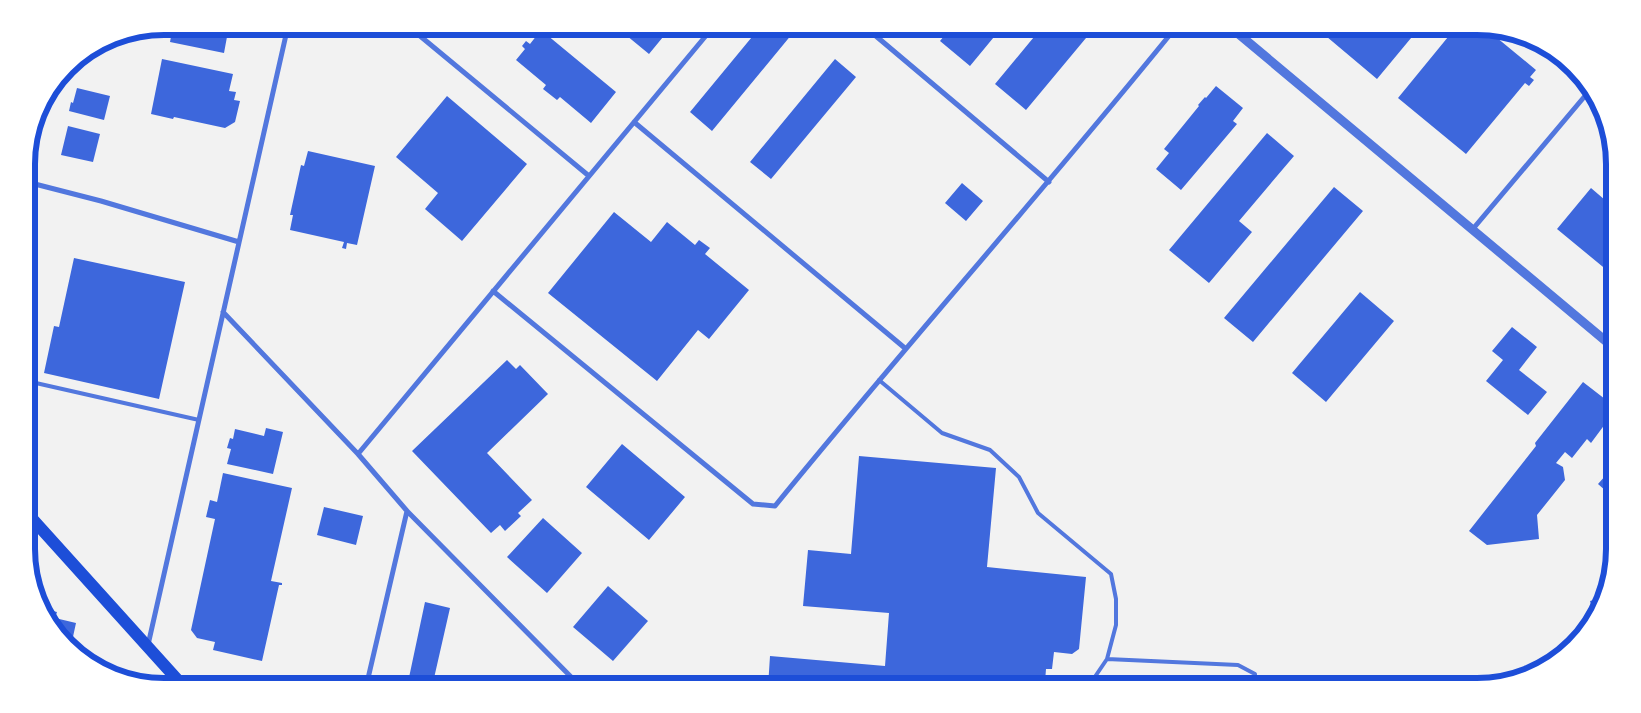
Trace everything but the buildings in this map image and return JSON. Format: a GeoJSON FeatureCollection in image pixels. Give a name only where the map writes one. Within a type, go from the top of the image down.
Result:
{"type":"FeatureCollection","features":[{"type":"Feature","properties":{"kind":"main road"},"geometry":{"type":"LineString","coordinates":[[35,522],[176,678]]}},
{"type":"Feature","properties":{"kind":"street"},"geometry":{"type":"LineString","coordinates":[[148,647],[286,35]]}},
{"type":"Feature","properties":{"kind":"street"},"geometry":{"type":"LineString","coordinates":[[419,35],[589,176]]}},
{"type":"Feature","properties":{"kind":"street"},"geometry":{"type":"LineString","coordinates":[[358,454],[706,35]]}},
{"type":"Feature","properties":{"kind":"street"},"geometry":{"type":"LineString","coordinates":[[875,35],[1049,182]]}},
{"type":"Feature","properties":{"kind":"street"},"geometry":{"type":"LineString","coordinates":[[493,291],[753,504],[775,506],[879,380],[1049,182],[1170,35]]}},
{"type":"Feature","properties":{"kind":"street"},"geometry":{"type":"LineString","coordinates":[[1240,35],[1606,341]]}},
{"type":"Feature","properties":{"kind":"street"},"geometry":{"type":"LineString","coordinates":[[1472,230],[1586,95]]}},
{"type":"Feature","properties":{"kind":"street"},"geometry":{"type":"LineString","coordinates":[[634,122],[906,349]]}},
{"type":"Feature","properties":{"kind":"street"},"geometry":{"type":"LineString","coordinates":[[35,184],[101,201],[239,242]]}},
{"type":"Feature","properties":{"kind":"street"},"geometry":{"type":"LineString","coordinates":[[224,312],[358,454],[407,510],[572,678]]}},
{"type":"Feature","properties":{"kind":"street"},"geometry":{"type":"LineString","coordinates":[[368,678],[407,510]]}},
{"type":"Feature","properties":{"kind":"lane"},"geometry":{"type":"LineString","coordinates":[[879,380],[942,433],[990,450],[1019,477],[1038,513],[1111,574],[1116,599],[1116,625],[1107,659],[1094,678]]}},
{"type":"Feature","properties":{"kind":"lane"},"geometry":{"type":"LineString","coordinates":[[35,383],[199,420]]}},
{"type":"Feature","properties":{"kind":"lane"},"geometry":{"type":"LineString","coordinates":[[1107,659],[1238,665],[1255,674],[1255,678]]}}]}
